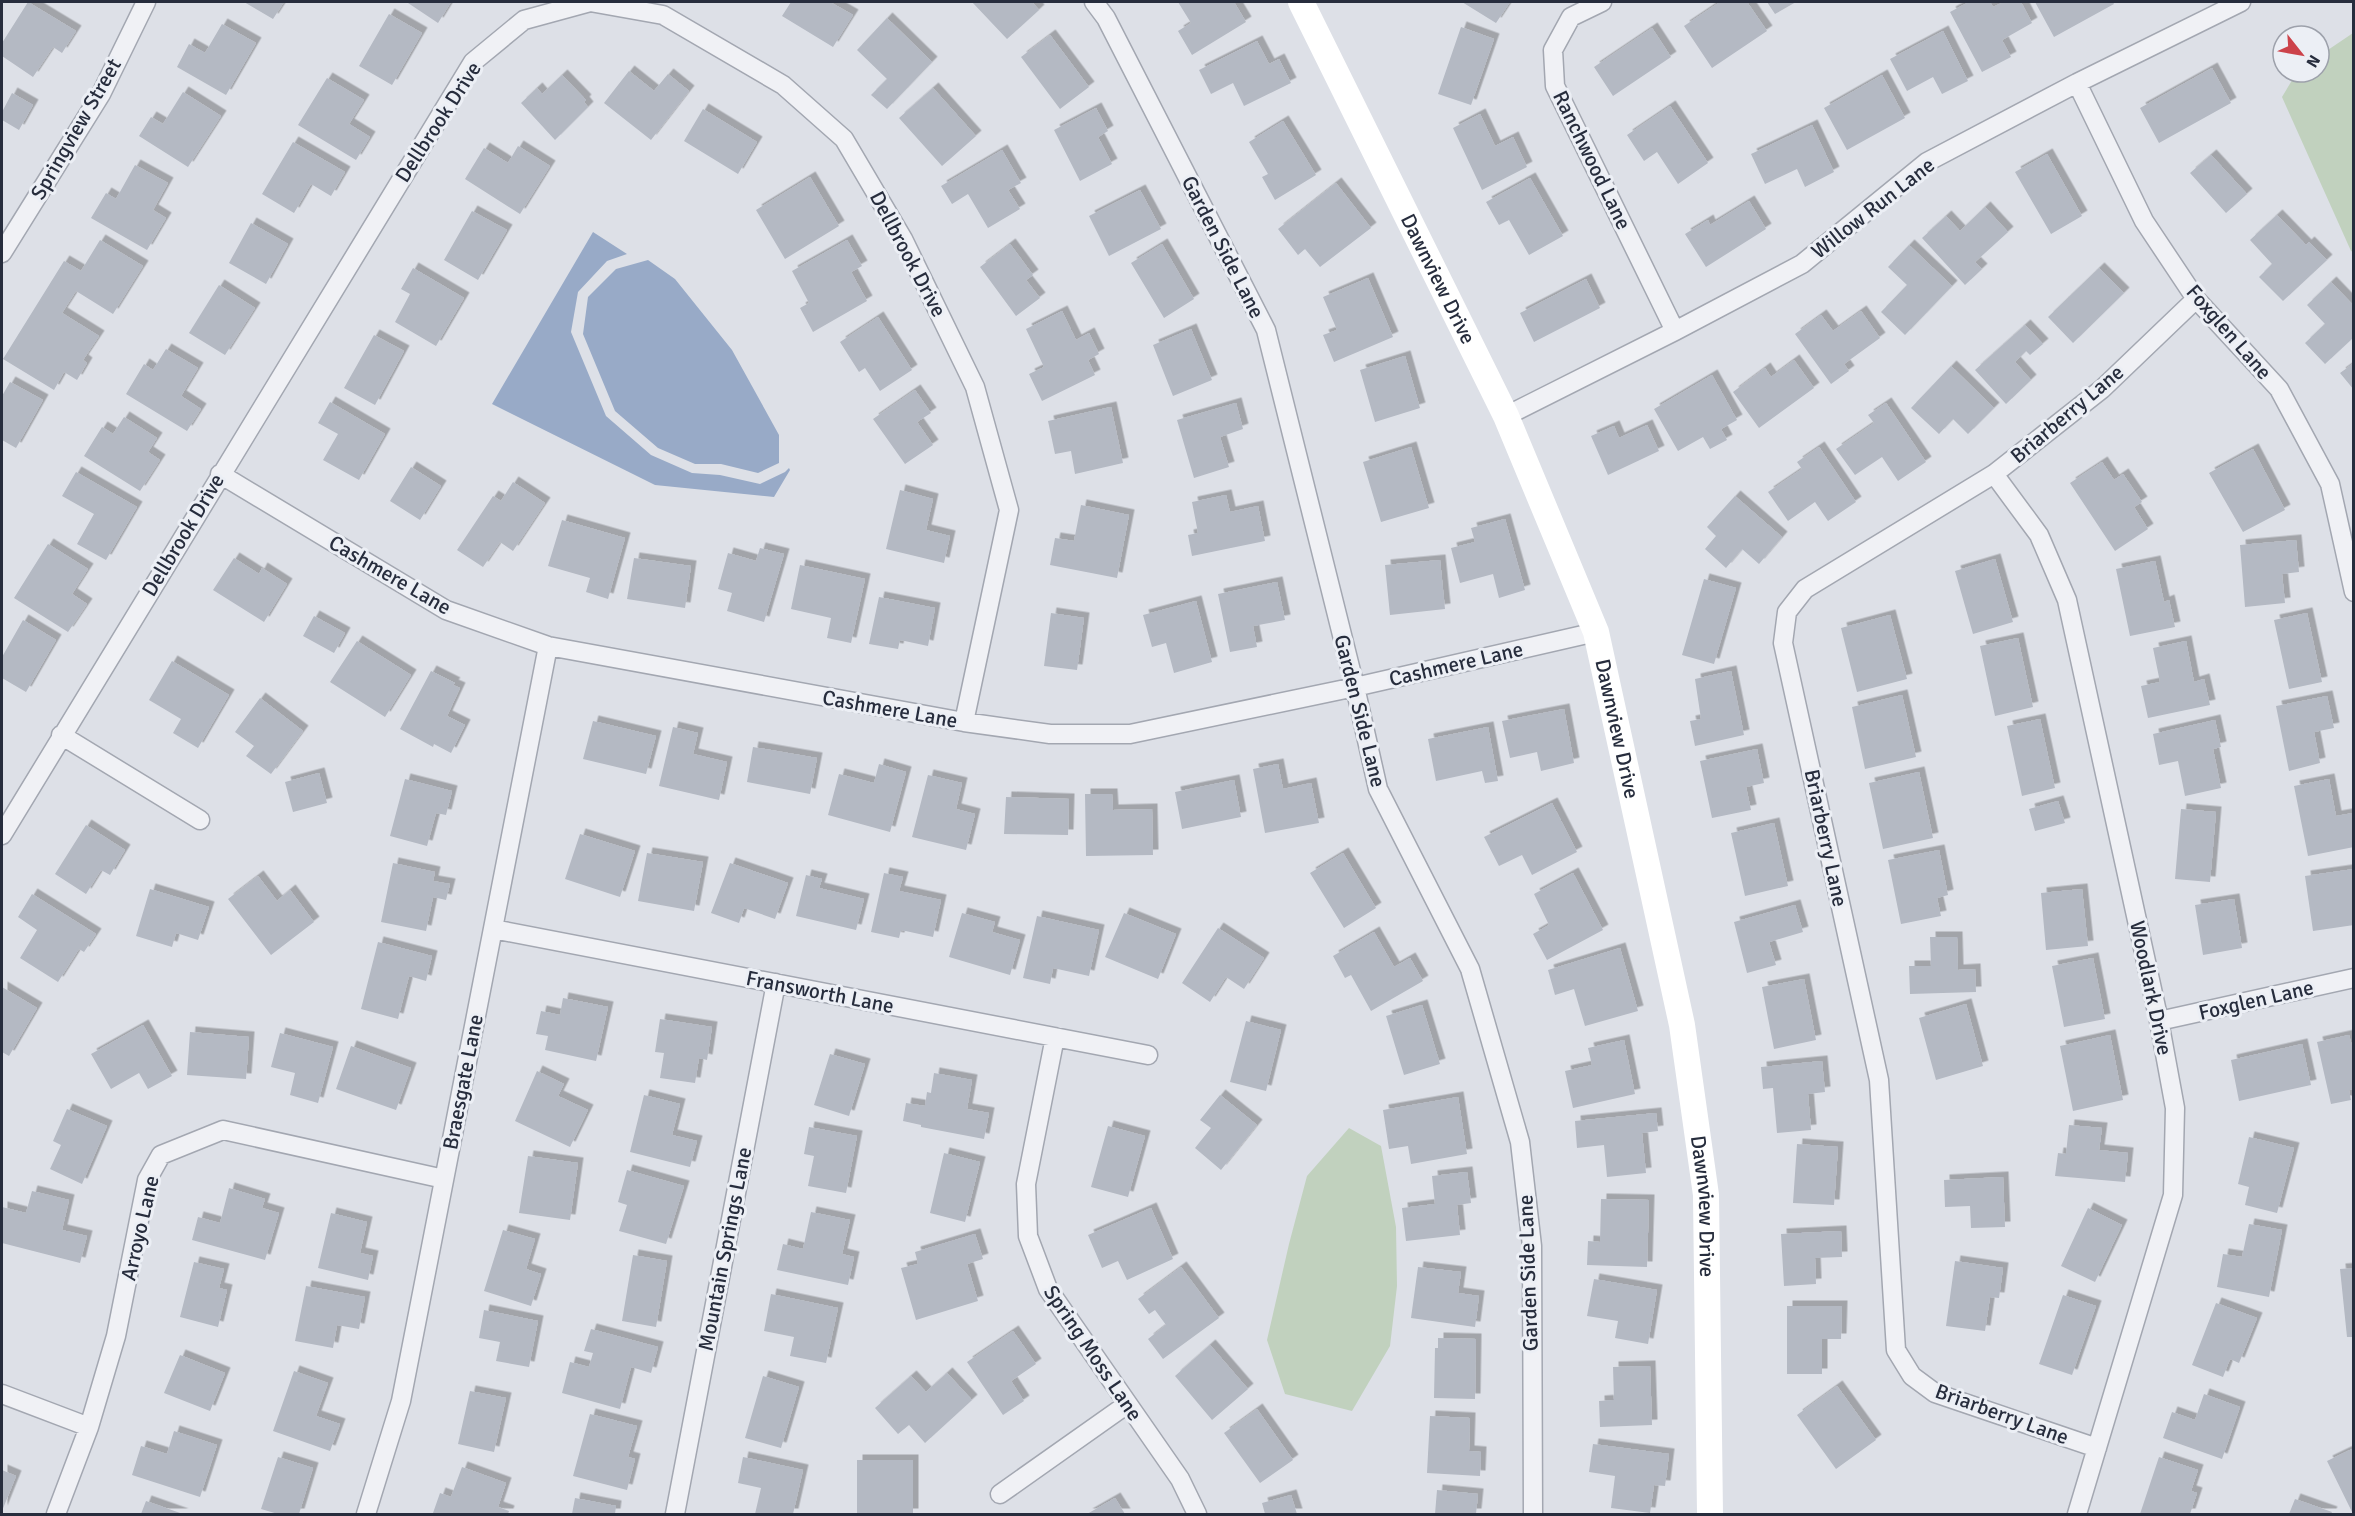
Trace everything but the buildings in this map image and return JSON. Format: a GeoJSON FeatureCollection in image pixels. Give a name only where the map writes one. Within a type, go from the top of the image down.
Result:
{"type":"FeatureCollection","features":[{"type":"Feature","properties":{"kind":"street","name":"Springview Street"},"geometry":{"type":"LineString","coordinates":[[2,253],[101,94],[146,2]]}},
{"type":"Feature","properties":{"kind":"street","name":"Dellbrook Drive"},"geometry":{"type":"LineString","coordinates":[[2,835],[473,62],[524,20],[590,2],[663,15],[783,85],[844,139],[903,239],[975,387],[1009,510],[964,722]]}},
{"type":"Feature","properties":{"kind":"street","name":"Garden Side Lane"},"geometry":{"type":"LineString","coordinates":[[1094,2],[1106,18],[1266,330],[1355,687],[1378,789],[1470,969],[1520,1142],[1532,1246],[1533,1515]]}},
{"type":"Feature","properties":{"kind":"street","name":"Dawnview Drive"},"geometry":{"type":"LineString","coordinates":[[1301,2],[1506,416],[1596,632],[1682,1025],[1706,1195],[1710,1515]]}},
{"type":"Feature","properties":{"kind":"street","name":"Ranchwood Lane"},"geometry":{"type":"LineString","coordinates":[[1602,2],[1571,17],[1553,50],[1555,86],[1675,331]]}},
{"type":"Feature","properties":{"kind":"street","name":"Willow Run Lane"},"geometry":{"type":"LineString","coordinates":[[1506,416],[1802,264],[1927,162],[2077,83],[2241,2]]}},
{"type":"Feature","properties":{"kind":"street","name":"Foxglen Lane"},"geometry":{"type":"LineString","coordinates":[[2077,83],[2144,221],[2196,299],[2280,389],[2330,484],[2354,592]]}},
{"type":"Feature","properties":{"kind":"street","name":"Briarberry Lane"},"geometry":{"type":"LineString","coordinates":[[2097,1448],[1935,1393],[1912,1376],[1896,1350],[1879,1080],[1783,643],[1787,612],[1804,589],[1994,474],[2102,389],[2196,299]]}},
{"type":"Feature","properties":{"kind":"street","name":"Cashmere Lane"},"geometry":{"type":"LineString","coordinates":[[220,474],[446,610],[548,646],[964,722],[1050,734],[1130,734],[1355,687],[1596,632]]}},
{"type":"Feature","properties":{"kind":"street","name":"Woodlark Drive"},"geometry":{"type":"LineString","coordinates":[[1994,474],[2039,535],[2067,600],[2159,1022],[2175,1108],[2173,1195],[2077,1515]]}},
{"type":"Feature","properties":{"kind":"street","name":"Braesgate Lane"},"geometry":{"type":"LineString","coordinates":[[366,1515],[401,1401],[548,646]]}},
{"type":"Feature","properties":{"kind":"street"},"geometry":{"type":"LineString","coordinates":[[61,735],[200,819]]}},
{"type":"Feature","properties":{"kind":"street","name":"Fransworth Lane"},"geometry":{"type":"LineString","coordinates":[[493,929],[1148,1055]]}},
{"type":"Feature","properties":{"kind":"street","name":"Foxglen Lane"},"geometry":{"type":"LineString","coordinates":[[2159,1022],[2354,978]]}},
{"type":"Feature","properties":{"kind":"street","name":"Mountain Springs Lane"},"geometry":{"type":"LineString","coordinates":[[675,1515],[776,983]]}},
{"type":"Feature","properties":{"kind":"street","name":"Spring Moss Lane"},"geometry":{"type":"LineString","coordinates":[[1054,1037],[1026,1184],[1028,1236],[1048,1289],[1126,1405],[1180,1479],[1197,1515]]}},
{"type":"Feature","properties":{"kind":"street","name":"Arroyo Lane"},"geometry":{"type":"LineString","coordinates":[[56,1515],[89,1426],[116,1336],[147,1180],[161,1155],[223,1130],[444,1179]]}},
{"type":"Feature","properties":{"kind":"street"},"geometry":{"type":"LineString","coordinates":[[2,1394],[89,1426]]}},
{"type":"Feature","properties":{"kind":"street"},"geometry":{"type":"LineString","coordinates":[[1000,1494],[1126,1405]]}},
{"type":"Feature","properties":{"kind":"green space"},"geometry":{"type":"Polygon","coordinates":[[[2353,33],[2353,252],[2282,97],[2290,84],[2331,84],[2331,48],[2353,33]]]}},
{"type":"Feature","properties":{"kind":"green space"},"geometry":{"type":"Polygon","coordinates":[[[1349,1128],[1381,1146],[1396,1227],[1397,1286],[1390,1346],[1352,1411],[1285,1394],[1267,1340],[1307,1176],[1349,1128]]]}},
{"type":"Feature","properties":{"kind":"water"},"geometry":{"type":"Polygon","coordinates":[[[593,232],[627,254],[607,261],[578,292],[571,332],[606,416],[651,455],[692,473],[720,475],[760,484],[789,468],[790,470],[774,497],[655,485],[492,404],[593,232]]]}},
{"type":"Feature","properties":{"kind":"water"},"geometry":{"type":"Polygon","coordinates":[[[648,260],[675,279],[732,350],[779,435],[779,463],[758,473],[721,464],[695,464],[658,448],[615,411],[583,334],[588,297],[616,269],[648,260]]]}}]}
